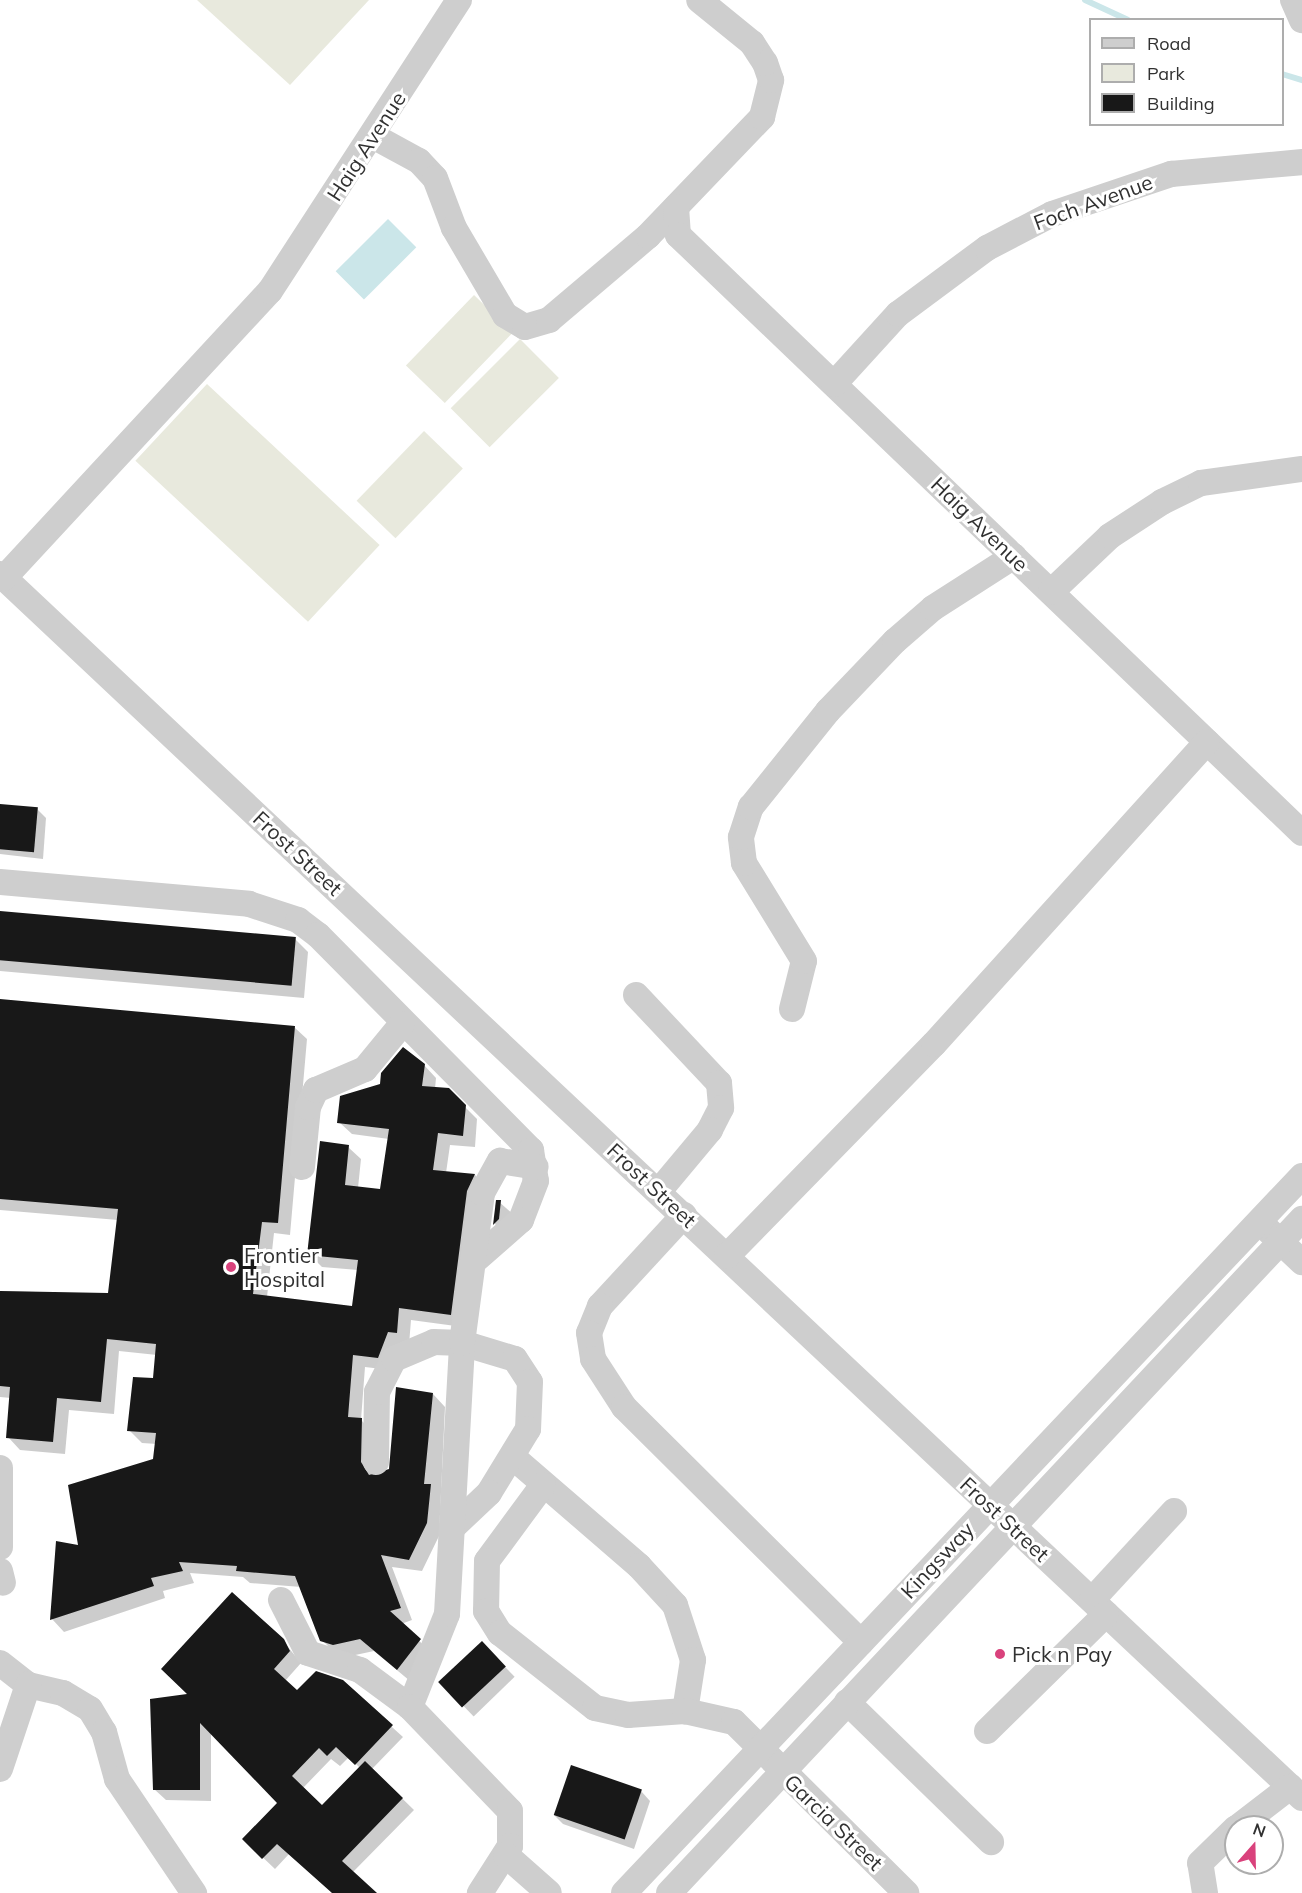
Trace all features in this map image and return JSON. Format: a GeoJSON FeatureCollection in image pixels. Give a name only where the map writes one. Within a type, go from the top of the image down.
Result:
{"type":"FeatureCollection","features":[{"type":"Feature","properties":{"kind":"street","name":"Haig Avenue"},"geometry":{"type":"LineString","coordinates":[[2,576],[270,291],[374,136],[459,0]]}},
{"type":"Feature","properties":{"kind":"street"},"geometry":{"type":"LineString","coordinates":[[374,136],[419,161],[435,178],[454,228],[500,307],[525,327],[562,312],[648,236],[762,117],[771,80],[752,43],[699,0]]}},
{"type":"Feature","properties":{"kind":"street"},"geometry":{"type":"LineString","coordinates":[[1293,0],[1302,20]]}},
{"type":"Feature","properties":{"kind":"street","name":"Foch Avenue"},"geometry":{"type":"LineString","coordinates":[[834,384],[898,314],[987,248],[1052,213],[1171,174],[1302,162]]}},
{"type":"Feature","properties":{"kind":"street"},"geometry":{"type":"LineString","coordinates":[[648,236],[678,235],[676,207]]}},
{"type":"Feature","properties":{"kind":"street","name":"Haig Avenue"},"geometry":{"type":"LineString","coordinates":[[678,235],[1302,833]]}},
{"type":"Feature","properties":{"kind":"street"},"geometry":{"type":"LineString","coordinates":[[1051,592],[1110,536],[1162,502],[1221,479],[1302,469]]}},
{"type":"Feature","properties":{"kind":"street"},"geometry":{"type":"LineString","coordinates":[[792,1010],[804,961],[744,863],[741,837],[751,807],[828,711],[895,641],[933,608],[1014,556]]}},
{"type":"Feature","properties":{"kind":"street","name":"Frost Street"},"geometry":{"type":"LineString","coordinates":[[2,576],[659,1191],[1296,1793]]}},
{"type":"Feature","properties":{"kind":"street"},"geometry":{"type":"LineString","coordinates":[[727,1256],[934,1044],[1207,742]]}},
{"type":"Feature","properties":{"kind":"street"},"geometry":{"type":"LineString","coordinates":[[0,882],[276,910],[318,935],[402,1023],[521,1135],[536,1167],[533,1195],[521,1220],[473,1262]]}},
{"type":"Feature","properties":{"kind":"street"},"geometry":{"type":"LineString","coordinates":[[636,995],[719,1083],[721,1108],[710,1131],[659,1191]]}},
{"type":"Feature","properties":{"kind":"street"},"geometry":{"type":"LineString","coordinates":[[302,1167],[308,1107],[316,1090],[365,1069],[375,1050],[402,1023]]}},
{"type":"Feature","properties":{"kind":"street"},"geometry":{"type":"LineString","coordinates":[[410,1707],[446,1624],[462,1343],[482,1193],[492,1168],[511,1160],[536,1167]]}},
{"type":"Feature","properties":{"kind":"street","name":"Kingsway"},"geometry":{"type":"LineString","coordinates":[[624,1893],[761,1751],[989,1504],[1302,1176]]}},
{"type":"Feature","properties":{"kind":"street"},"geometry":{"type":"LineString","coordinates":[[684,1215],[600,1306],[590,1333],[593,1359],[624,1407],[861,1642]]}},
{"type":"Feature","properties":{"kind":"street","name":"Kingsway"},"geometry":{"type":"LineString","coordinates":[[669,1893],[781,1770],[1302,1219]]}},
{"type":"Feature","properties":{"kind":"street"},"geometry":{"type":"LineString","coordinates":[[1259,1221],[1302,1262]]}},
{"type":"Feature","properties":{"kind":"street"},"geometry":{"type":"LineString","coordinates":[[376,1462],[377,1392],[383,1372],[409,1349],[462,1343],[515,1359],[530,1382],[528,1429],[514,1458],[489,1493],[452,1528]]}},
{"type":"Feature","properties":{"kind":"street"},"geometry":{"type":"LineString","coordinates":[[514,1458],[639,1566],[675,1605],[693,1660],[685,1711]]}},
{"type":"Feature","properties":{"kind":"street"},"geometry":{"type":"LineString","coordinates":[[0,1468],[0,1547]]}},
{"type":"Feature","properties":{"kind":"street","name":"Garcia Street"},"geometry":{"type":"LineString","coordinates":[[543,1485],[488,1561],[486,1611],[519,1650],[595,1708],[628,1715],[685,1711],[734,1722],[906,1893]]}},
{"type":"Feature","properties":{"kind":"street"},"geometry":{"type":"LineString","coordinates":[[987,1731],[1099,1607],[1174,1511]]}},
{"type":"Feature","properties":{"kind":"street"},"geometry":{"type":"LineString","coordinates":[[281,1600],[308,1653],[360,1670],[410,1707],[510,1811],[514,1830],[506,1855],[480,1893]]}},
{"type":"Feature","properties":{"kind":"street"},"geometry":{"type":"LineString","coordinates":[[0,1664],[28,1685],[63,1693],[90,1708],[117,1779],[194,1893]]}},
{"type":"Feature","properties":{"kind":"street"},"geometry":{"type":"LineString","coordinates":[[0,1770],[28,1685]]}},
{"type":"Feature","properties":{"kind":"street"},"geometry":{"type":"LineString","coordinates":[[847,1702],[991,1842]]}},
{"type":"Feature","properties":{"kind":"street"},"geometry":{"type":"LineString","coordinates":[[1259,1815],[1296,1793]]}},
{"type":"Feature","properties":{"kind":"street"},"geometry":{"type":"LineString","coordinates":[[1204,1893],[1200,1863],[1224,1840]]}},
{"type":"Feature","properties":{"kind":"street"},"geometry":{"type":"LineString","coordinates":[[506,1855],[549,1893]]}},
{"type":"Feature","properties":{"kind":"green space"},"geometry":{"type":"Polygon","coordinates":[[[197,0],[369,0],[290,85],[197,0]]]}},
{"type":"Feature","properties":{"kind":"green space"},"geometry":{"type":"Polygon","coordinates":[[[474,295],[513,333],[445,403],[406,365],[474,295]]]}},
{"type":"Feature","properties":{"kind":"green space"},"geometry":{"type":"Polygon","coordinates":[[[520,339],[559,378],[490,447],[451,408],[520,339]]]}},
{"type":"Feature","properties":{"kind":"green space"},"geometry":{"type":"Polygon","coordinates":[[[207,384],[380,545],[308,622],[135,461],[207,384]]]}},
{"type":"Feature","properties":{"kind":"green space"},"geometry":{"type":"Polygon","coordinates":[[[424,431],[463,469],[395,538],[357,501],[424,431]]]}},
{"type":"Feature","properties":{"kind":"water"},"geometry":{"type":"Polygon","coordinates":[[[388,219],[416,247],[364,300],[336,271],[388,219]]]}},
{"type":"Feature","properties":{"kind":"building"},"geometry":{"type":"Polygon","coordinates":[[[0,804],[38,807],[34,852],[0,849],[0,804]]]}},
{"type":"Feature","properties":{"kind":"building"},"geometry":{"type":"Polygon","coordinates":[[[0,911],[296,937],[292,986],[0,960],[0,911]]]}},
{"type":"Feature","properties":{"kind":"building"},"geometry":{"type":"Polygon","coordinates":[[[0,999],[295,1026],[278,1223],[262,1222],[253,1294],[352,1306],[358,1260],[307,1255],[320,1141],[349,1145],[345,1185],[380,1189],[389,1129],[337,1123],[340,1096],[380,1084],[381,1073],[403,1047],[425,1064],[422,1086],[449,1088],[466,1105],[463,1136],[438,1133],[433,1170],[475,1174],[467,1191],[451,1315],[399,1308],[397,1333],[388,1332],[378,1358],[353,1355],[348,1417],[362,1418],[361,1462],[369,1475],[389,1469],[396,1387],[433,1393],[424,1484],[431,1484],[427,1523],[409,1560],[381,1555],[401,1608],[390,1611],[421,1639],[397,1670],[360,1639],[333,1645],[320,1641],[295,1576],[236,1571],[237,1566],[179,1562],[183,1571],[151,1578],[154,1586],[50,1620],[56,1541],[78,1545],[68,1485],[153,1459],[156,1433],[127,1431],[133,1377],[153,1378],[156,1344],[107,1339],[101,1402],[57,1398],[53,1442],[6,1438],[10,1387],[0,1386],[0,1291],[108,1293],[118,1209],[0,1199],[0,999]]]}},
{"type":"Feature","properties":{"kind":"building"},"geometry":{"type":"Polygon","coordinates":[[[496,1200],[501,1200],[499,1219],[493,1225],[496,1200]]]}},
{"type":"Feature","properties":{"kind":"building"},"geometry":{"type":"Polygon","coordinates":[[[232,1592],[284,1639],[290,1651],[274,1669],[297,1690],[316,1671],[343,1680],[393,1725],[355,1765],[336,1747],[327,1756],[319,1748],[292,1776],[322,1805],[365,1761],[403,1798],[342,1861],[377,1893],[332,1893],[277,1844],[262,1859],[242,1839],[277,1803],[200,1723],[200,1790],[153,1790],[150,1699],[187,1694],[161,1669],[232,1592]]]}},
{"type":"Feature","properties":{"kind":"building"},"geometry":{"type":"Polygon","coordinates":[[[482,1641],[506,1667],[462,1708],[438,1682],[482,1641]]]}},
{"type":"Feature","properties":{"kind":"building"},"geometry":{"type":"Polygon","coordinates":[[[571,1765],[642,1789],[625,1840],[554,1815],[571,1765]]]}},
{"type":"Feature","properties":{"kind":"waterway"},"geometry":{"type":"LineString","coordinates":[[1085,0],[1124,18]]}},
{"type":"Feature","properties":{"kind":"waterway"},"geometry":{"type":"LineString","coordinates":[[1284,75],[1302,80]]}},
{"type":"Feature","properties":{"kind":"place","name":"Frontier Hospital"},"geometry":{"type":"Point","coordinates":[231,1267]}},
{"type":"Feature","properties":{"kind":"place","name":"Pick n Pay"},"geometry":{"type":"Point","coordinates":[1000,1654]}}]}
